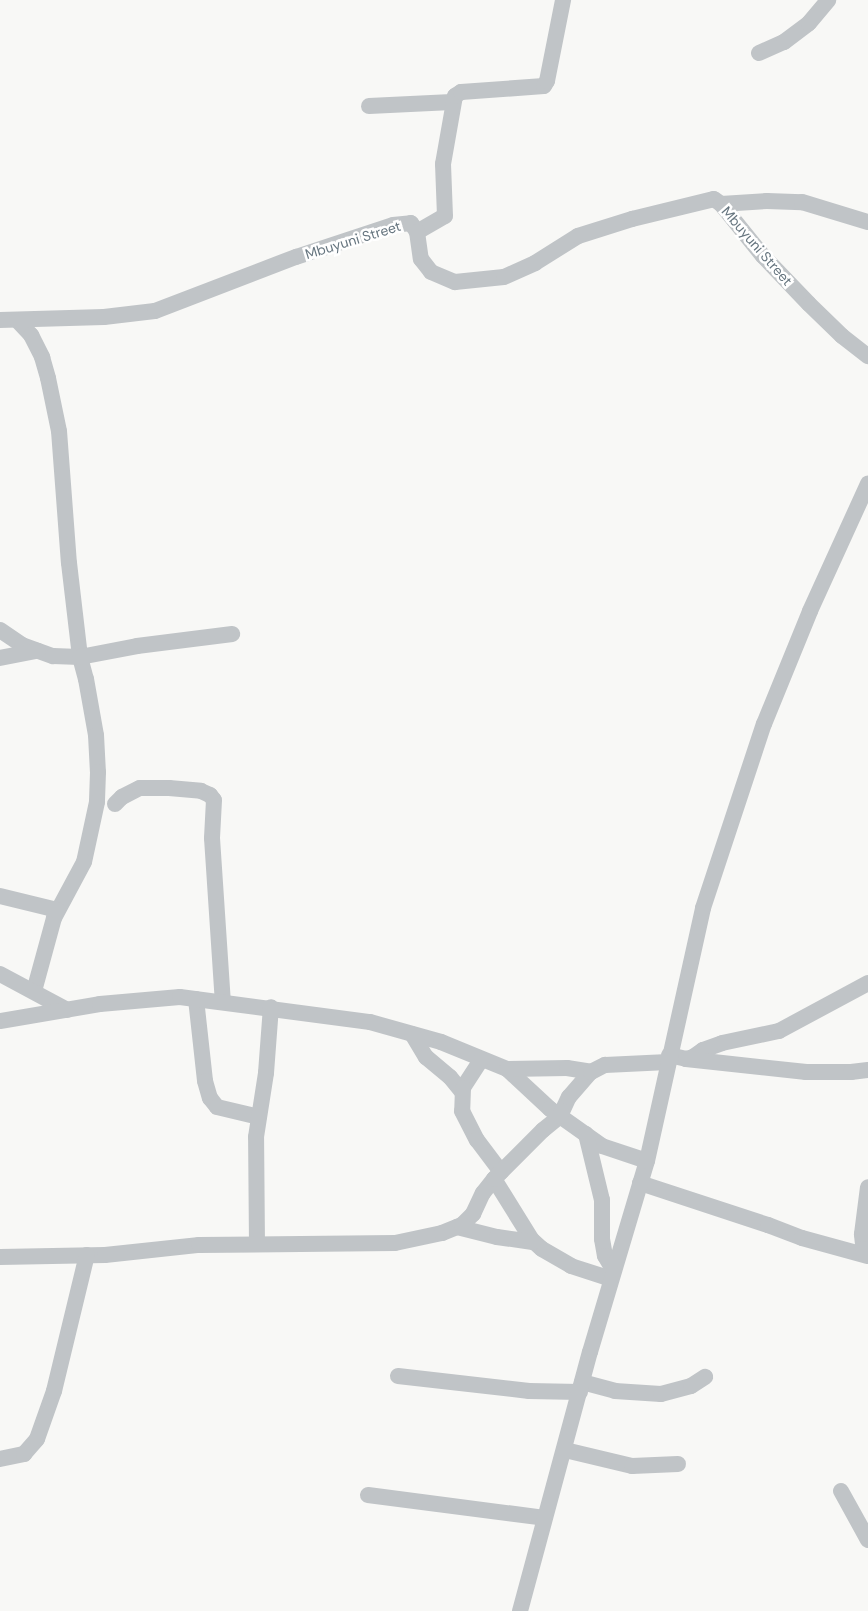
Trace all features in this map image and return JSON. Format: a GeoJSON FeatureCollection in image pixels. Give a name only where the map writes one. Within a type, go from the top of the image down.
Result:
{"type":"FeatureCollection","features":[{"type":"Feature","properties":{"kind":"street"},"geometry":{"type":"LineString","coordinates":[[417,232],[445,216],[444,164],[452,102],[455,96],[461,92],[544,86],[547,81],[563,0]]}},
{"type":"Feature","properties":{"kind":"street"},"geometry":{"type":"LineString","coordinates":[[759,53],[784,42],[809,23],[828,0]]}},
{"type":"Feature","properties":{"kind":"street"},"geometry":{"type":"LineString","coordinates":[[369,106],[452,102]]}},
{"type":"Feature","properties":{"kind":"street","name":"Mbuyuni Street"},"geometry":{"type":"LineString","coordinates":[[0,320],[104,317],[155,311],[296,257],[393,225],[411,223],[417,232],[421,259],[425,267],[442,278],[455,282],[504,277],[535,264],[578,236],[632,219],[712,199],[721,204],[763,256],[789,284],[842,336],[868,356]]}},
{"type":"Feature","properties":{"kind":"street"},"geometry":{"type":"LineString","coordinates":[[721,204],[766,201],[802,202],[868,222]]}},
{"type":"Feature","properties":{"kind":"street"},"geometry":{"type":"LineString","coordinates":[[17,320],[31,335],[42,357],[59,431],[69,563],[80,657],[96,735],[98,802],[84,862],[57,910],[34,991]]}},
{"type":"Feature","properties":{"kind":"street"},"geometry":{"type":"LineString","coordinates":[[520,1611],[581,1387],[647,1161],[668,1058],[703,908],[764,724],[810,611],[868,484]]}},
{"type":"Feature","properties":{"kind":"street"},"geometry":{"type":"LineString","coordinates":[[0,630],[22,646],[54,656],[80,657],[137,646],[232,634]]}},
{"type":"Feature","properties":{"kind":"street"},"geometry":{"type":"LineString","coordinates":[[0,658],[37,651]]}},
{"type":"Feature","properties":{"kind":"street"},"geometry":{"type":"LineString","coordinates":[[115,804],[122,797],[140,788],[201,791],[210,795],[214,800],[213,848],[223,1002]]}},
{"type":"Feature","properties":{"kind":"street"},"geometry":{"type":"LineString","coordinates":[[0,896],[57,910]]}},
{"type":"Feature","properties":{"kind":"street"},"geometry":{"type":"LineString","coordinates":[[0,974],[67,1010]]}},
{"type":"Feature","properties":{"kind":"street"},"geometry":{"type":"LineString","coordinates":[[686,1059],[722,1043],[780,1031],[868,983]]}},
{"type":"Feature","properties":{"kind":"street"},"geometry":{"type":"LineString","coordinates":[[0,1021],[67,1010],[171,998],[271,1007],[370,1022],[441,1042],[507,1070],[560,1116],[602,1146],[647,1161]]}},
{"type":"Feature","properties":{"kind":"street"},"geometry":{"type":"LineString","coordinates":[[196,999],[204,1081],[210,1098],[217,1107],[259,1117]]}},
{"type":"Feature","properties":{"kind":"street"},"geometry":{"type":"LineString","coordinates":[[257,1244],[256,1137],[271,1007]]}},
{"type":"Feature","properties":{"kind":"street"},"geometry":{"type":"LineString","coordinates":[[412,1034],[426,1057],[450,1077],[462,1092]]}},
{"type":"Feature","properties":{"kind":"street"},"geometry":{"type":"LineString","coordinates":[[0,1257],[88,1255],[200,1245],[395,1243],[442,1233],[457,1227],[474,1214],[483,1193],[498,1175],[560,1116],[568,1097],[591,1072],[605,1065],[668,1058],[806,1072],[868,1070]]}},
{"type":"Feature","properties":{"kind":"street"},"geometry":{"type":"LineString","coordinates":[[482,1060],[462,1092],[462,1111],[533,1242],[555,1258],[571,1266],[613,1275]]}},
{"type":"Feature","properties":{"kind":"street"},"geometry":{"type":"LineString","coordinates":[[507,1070],[567,1068],[591,1072]]}},
{"type":"Feature","properties":{"kind":"street"},"geometry":{"type":"LineString","coordinates":[[586,1134],[602,1200],[604,1220],[602,1239],[605,1256],[613,1275]]}},
{"type":"Feature","properties":{"kind":"street"},"geometry":{"type":"LineString","coordinates":[[640,1183],[802,1238],[866,1255],[862,1234],[868,1187]]}},
{"type":"Feature","properties":{"kind":"street"},"geometry":{"type":"LineString","coordinates":[[457,1227],[478,1234],[533,1242]]}},
{"type":"Feature","properties":{"kind":"street"},"geometry":{"type":"LineString","coordinates":[[0,1459],[24,1454],[37,1438],[54,1391],[88,1255]]}},
{"type":"Feature","properties":{"kind":"street"},"geometry":{"type":"LineString","coordinates":[[398,1376],[529,1391],[581,1387],[661,1394],[691,1386],[705,1377]]}},
{"type":"Feature","properties":{"kind":"street"},"geometry":{"type":"LineString","coordinates":[[565,1450],[632,1466],[678,1464]]}},
{"type":"Feature","properties":{"kind":"street"},"geometry":{"type":"LineString","coordinates":[[841,1491],[868,1540]]}},
{"type":"Feature","properties":{"kind":"street"},"geometry":{"type":"LineString","coordinates":[[368,1495],[545,1518]]}}]}
